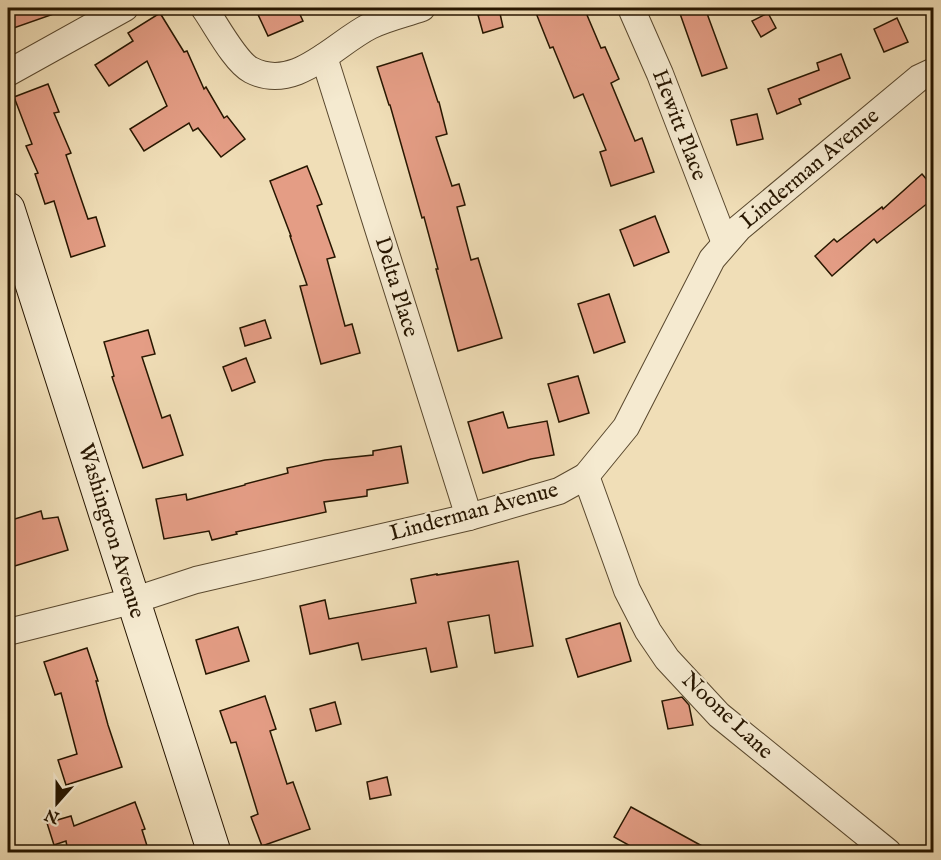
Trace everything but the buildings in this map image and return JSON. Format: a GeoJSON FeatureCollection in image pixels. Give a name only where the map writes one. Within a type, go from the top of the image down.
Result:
{"type":"FeatureCollection","features":[{"type":"Feature","properties":{"kind":"main road","name":"Washington Avenue"},"geometry":{"type":"LineString","coordinates":[[8,209],[214,852]]}},
{"type":"Feature","properties":{"kind":"street"},"geometry":{"type":"LineString","coordinates":[[8,73],[125,8]]}},
{"type":"Feature","properties":{"kind":"street"},"geometry":{"type":"LineString","coordinates":[[204,8],[239,60],[250,70],[275,78],[305,68],[370,26],[422,8]]}},
{"type":"Feature","properties":{"kind":"street","name":"Hewitt Place"},"geometry":{"type":"LineString","coordinates":[[631,8],[660,74],[725,243]]}},
{"type":"Feature","properties":{"kind":"street","name":"Delta Place"},"geometry":{"type":"LineString","coordinates":[[324,57],[469,517]]}},
{"type":"Feature","properties":{"kind":"street","name":"Linderman Avenue"},"geometry":{"type":"LineString","coordinates":[[8,632],[132,601],[196,580],[469,517],[559,491],[586,476],[626,427],[712,259],[725,243],[739,228],[919,78],[933,71]]}},
{"type":"Feature","properties":{"kind":"street","name":"Noone Lane"},"geometry":{"type":"LineString","coordinates":[[586,476],[627,590],[648,631],[667,659],[719,715],[888,852]]}}]}
